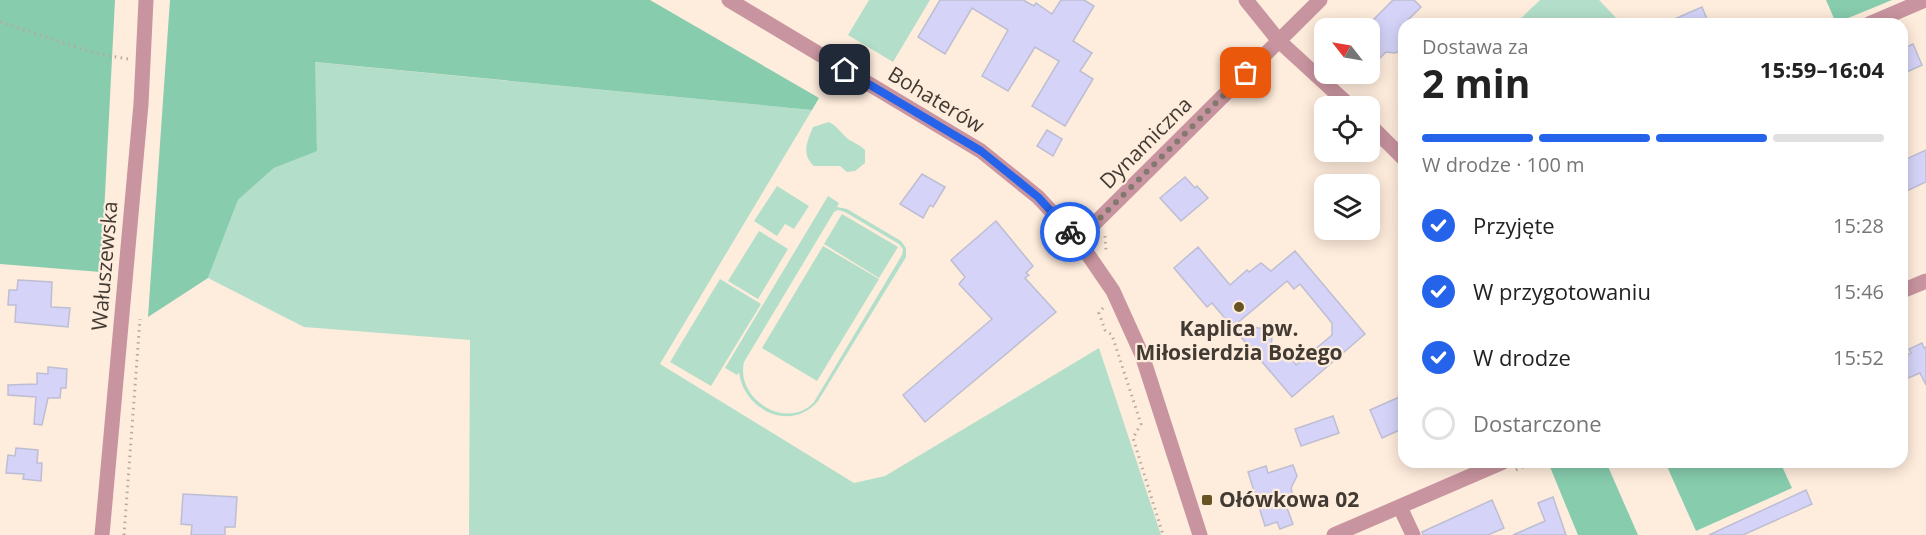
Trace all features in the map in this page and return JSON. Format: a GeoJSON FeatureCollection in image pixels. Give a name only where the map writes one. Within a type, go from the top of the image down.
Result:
{"type":"FeatureCollection","features":[{"type":"Feature","properties":{"kind":"street","name":"Wałuszewska"},"geometry":{"type":"LineString","coordinates":[[102,535],[141,104],[146,0]]}},
{"type":"Feature","properties":{"kind":"street","name":"Bohaterów"},"geometry":{"type":"LineString","coordinates":[[729,0],[981,151],[1038,197],[1078,240],[1113,291],[1142,355],[1200,535]]}},
{"type":"Feature","properties":{"kind":"street"},"geometry":{"type":"LineString","coordinates":[[1246,0],[1279,41],[1339,96]]}},
{"type":"Feature","properties":{"kind":"street","name":"Dynamiczna"},"geometry":{"type":"LineString","coordinates":[[1078,240],[1320,0]]}},
{"type":"Feature","properties":{"kind":"street"},"geometry":{"type":"LineString","coordinates":[[1883,18],[1925,0]]}},
{"type":"Feature","properties":{"kind":"street"},"geometry":{"type":"LineString","coordinates":[[1380,135],[1398,153]]}},
{"type":"Feature","properties":{"kind":"street"},"geometry":{"type":"LineString","coordinates":[[1908,288],[1926,281]]}},
{"type":"Feature","properties":{"kind":"street"},"geometry":{"type":"LineString","coordinates":[[1334,535],[1489,468]]}},
{"type":"Feature","properties":{"kind":"street"},"geometry":{"type":"LineString","coordinates":[[1400,507],[1413,535]]}},
{"type":"Feature","properties":{"kind":"path"},"geometry":{"type":"LineString","coordinates":[[0,22],[94,53],[143,62]]}},
{"type":"Feature","properties":{"kind":"green space"},"geometry":{"type":"Polygon","coordinates":[[[0,0],[115,0],[101,272],[0,264],[0,0]]]}},
{"type":"Feature","properties":{"kind":"green space"},"geometry":{"type":"Polygon","coordinates":[[[170,0],[650,0],[819,98],[812,110],[315,62],[317,151],[274,168],[238,200],[208,278],[148,317],[170,0]]]}},
{"type":"Feature","properties":{"kind":"green space"},"geometry":{"type":"Polygon","coordinates":[[[869,0],[930,0],[893,62],[848,35],[869,0]]]}},
{"type":"Feature","properties":{"kind":"green space"},"geometry":{"type":"Polygon","coordinates":[[[1540,0],[1599,0],[1616,18],[1521,18],[1540,0]]]}},
{"type":"Feature","properties":{"kind":"green space"},"geometry":{"type":"Polygon","coordinates":[[[1826,0],[1892,0],[1848,18],[1834,18],[1826,0]]]}},
{"type":"Feature","properties":{"kind":"green space"},"geometry":{"type":"Polygon","coordinates":[[[314,62],[812,110],[660,364],[854,483],[885,476],[1099,348],[1161,535],[469,535],[470,340],[304,327],[208,278],[238,200],[274,168],[317,150],[314,62]]]}},
{"type":"Feature","properties":{"kind":"green space"},"geometry":{"type":"Polygon","coordinates":[[[829,122],[865,150],[865,163],[855,171],[847,172],[840,166],[814,166],[810,161],[806,152],[813,127],[829,122]]]}},
{"type":"Feature","properties":{"kind":"green space"},"geometry":{"type":"Polygon","coordinates":[[[777,186],[809,206],[794,229],[785,224],[777,236],[754,221],[777,186]]]}},
{"type":"Feature","properties":{"kind":"green space"},"geometry":{"type":"Polygon","coordinates":[[[828,196],[839,203],[837,207],[847,209],[901,241],[906,248],[906,257],[818,401],[807,410],[795,415],[782,416],[770,413],[749,397],[742,385],[739,372],[737,375],[725,368],[828,196]],[[838,210],[834,212],[744,362],[743,376],[747,388],[755,399],[778,412],[791,413],[803,410],[814,402],[902,255],[903,249],[899,244],[838,210]]]}},
{"type":"Feature","properties":{"kind":"green space"},"geometry":{"type":"Polygon","coordinates":[[[842,214],[898,247],[879,278],[824,244],[842,214]]]}},
{"type":"Feature","properties":{"kind":"green space"},"geometry":{"type":"Polygon","coordinates":[[[759,231],[788,249],[758,299],[728,281],[759,231]]]}},
{"type":"Feature","properties":{"kind":"green space"},"geometry":{"type":"Polygon","coordinates":[[[823,246],[879,279],[817,381],[762,348],[823,246]]]}},
{"type":"Feature","properties":{"kind":"green space"},"geometry":{"type":"Polygon","coordinates":[[[720,279],[761,304],[711,386],[670,362],[720,279]]]}},
{"type":"Feature","properties":{"kind":"green space"},"geometry":{"type":"Polygon","coordinates":[[[1550,468],[1609,468],[1638,535],[1578,535],[1550,468]]]}},
{"type":"Feature","properties":{"kind":"green space"},"geometry":{"type":"Polygon","coordinates":[[[1668,468],[1783,468],[1792,488],[1696,531],[1668,468]]]}},
{"type":"Feature","properties":{"kind":"building"},"geometry":{"type":"Polygon","coordinates":[[[940,0],[1023,0],[1034,6],[1036,3],[1052,14],[1061,0],[1084,0],[1094,6],[1073,41],[1092,53],[1080,71],[1093,79],[1065,126],[1032,106],[1059,61],[1035,47],[1008,91],[982,76],[1008,30],[972,8],[945,54],[918,37],[940,0]]]}},
{"type":"Feature","properties":{"kind":"building"},"geometry":{"type":"Polygon","coordinates":[[[1393,0],[1414,0],[1421,7],[1410,18],[1398,18],[1398,52],[1386,52],[1380,58],[1380,18],[1375,18],[1393,0]]]}},
{"type":"Feature","properties":{"kind":"building"},"geometry":{"type":"Polygon","coordinates":[[[1702,7],[1707,18],[1677,18],[1702,7]]]}},
{"type":"Feature","properties":{"kind":"building"},"geometry":{"type":"Polygon","coordinates":[[[1913,44],[1922,65],[1908,71],[1908,46],[1913,44]]]}},
{"type":"Feature","properties":{"kind":"building"},"geometry":{"type":"Polygon","coordinates":[[[1047,130],[1062,139],[1053,156],[1037,146],[1047,130]]]}},
{"type":"Feature","properties":{"kind":"building"},"geometry":{"type":"Polygon","coordinates":[[[1926,150],[1926,182],[1908,190],[1908,158],[1926,150]]]}},
{"type":"Feature","properties":{"kind":"building"},"geometry":{"type":"Polygon","coordinates":[[[922,174],[945,187],[933,207],[930,205],[923,218],[900,204],[922,174]]]}},
{"type":"Feature","properties":{"kind":"building"},"geometry":{"type":"Polygon","coordinates":[[[1185,177],[1208,198],[1181,221],[1160,198],[1185,177]]]}},
{"type":"Feature","properties":{"kind":"building"},"geometry":{"type":"Polygon","coordinates":[[[996,221],[1033,266],[1026,273],[1029,275],[1025,278],[1056,312],[925,422],[903,395],[992,319],[959,284],[965,277],[951,260],[996,221]]]}},
{"type":"Feature","properties":{"kind":"building"},"geometry":{"type":"Polygon","coordinates":[[[1198,247],[1230,285],[1247,270],[1249,272],[1261,263],[1271,271],[1295,251],[1365,334],[1292,397],[1212,303],[1207,307],[1174,268],[1198,247]],[[1287,281],[1235,325],[1266,329],[1272,337],[1271,349],[1284,350],[1296,365],[1332,335],[1332,323],[1300,284],[1294,289],[1287,281]]]}},
{"type":"Feature","properties":{"kind":"building"},"geometry":{"type":"Polygon","coordinates":[[[18,280],[52,282],[51,307],[70,308],[68,327],[15,322],[16,305],[8,305],[9,290],[17,290],[18,280]]]}},
{"type":"Feature","properties":{"kind":"building"},"geometry":{"type":"Polygon","coordinates":[[[1922,343],[1924,348],[1926,347],[1926,385],[1920,373],[1908,378],[1908,354],[1911,353],[1909,349],[1922,343]]]}},
{"type":"Feature","properties":{"kind":"building"},"geometry":{"type":"Polygon","coordinates":[[[48,367],[67,369],[66,388],[61,388],[60,398],[48,398],[42,425],[34,424],[36,397],[8,395],[8,385],[37,384],[37,373],[48,374],[48,367]]]}},
{"type":"Feature","properties":{"kind":"building"},"geometry":{"type":"Polygon","coordinates":[[[1398,398],[1398,431],[1382,438],[1370,410],[1398,398]]]}},
{"type":"Feature","properties":{"kind":"building"},"geometry":{"type":"Polygon","coordinates":[[[1333,416],[1339,433],[1301,446],[1295,429],[1333,416]]]}},
{"type":"Feature","properties":{"kind":"building"},"geometry":{"type":"Polygon","coordinates":[[[16,448],[38,450],[37,463],[42,463],[41,481],[23,479],[24,474],[6,473],[8,455],[15,456],[16,448]]]}},
{"type":"Feature","properties":{"kind":"building"},"geometry":{"type":"Polygon","coordinates":[[[1293,465],[1297,476],[1291,488],[1293,497],[1284,500],[1293,524],[1280,529],[1277,522],[1265,526],[1248,472],[1266,466],[1268,473],[1293,465]]]}},
{"type":"Feature","properties":{"kind":"building"},"geometry":{"type":"Polygon","coordinates":[[[1806,490],[1812,504],[1743,535],[1709,535],[1806,490]]]}},
{"type":"Feature","properties":{"kind":"building"},"geometry":{"type":"Polygon","coordinates":[[[183,494],[237,497],[235,527],[225,527],[225,535],[191,535],[192,525],[181,524],[183,494]]]}},
{"type":"Feature","properties":{"kind":"building"},"geometry":{"type":"Polygon","coordinates":[[[1553,497],[1566,535],[1513,535],[1545,521],[1538,503],[1553,497]]]}},
{"type":"Feature","properties":{"kind":"building"},"geometry":{"type":"Polygon","coordinates":[[[1492,500],[1504,528],[1488,535],[1423,535],[1422,532],[1492,500]]]}},
{"type":"Feature","properties":{"kind":"way so far"},"geometry":{"type":"LineString","coordinates":[[1070,232],[1078,240],[1246,73]]}},
{"type":"Feature","properties":{"kind":"place","name":"Kaplica pw. Miłosierdzia Bożego"},"geometry":{"type":"Point","coordinates":[1239,307]}},
{"type":"Feature","properties":{"kind":"place","name":"Ołówkowa 02"},"geometry":{"type":"Point","coordinates":[1207,500]}},
{"type":"Feature","properties":{"kind":"route"},"geometry":{"type":"LineString","coordinates":[[845,70],[981,151],[1038,197],[1070,232]]}}]}
